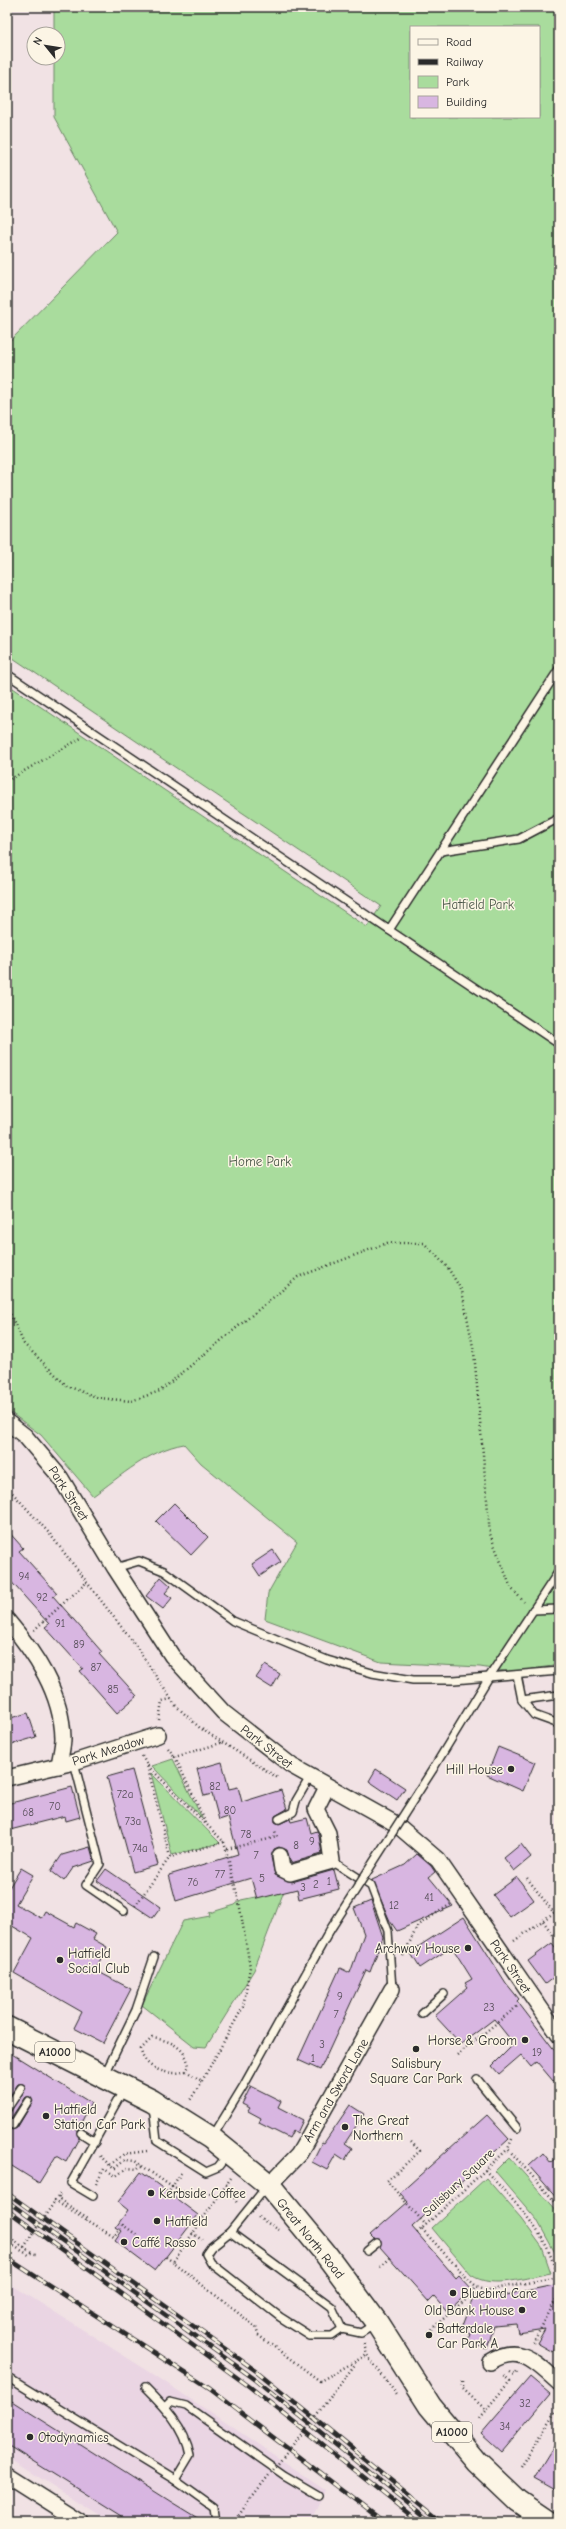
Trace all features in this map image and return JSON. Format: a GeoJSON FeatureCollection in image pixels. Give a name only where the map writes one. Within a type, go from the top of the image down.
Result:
{"type":"FeatureCollection","features":[{"type":"Feature","properties":{"kind":"main road","name":"Great North Road"},"geometry":{"type":"LineString","coordinates":[[7,2028],[152,2101],[211,2138],[269,2185],[320,2246],[377,2323],[430,2406],[476,2460],[518,2501],[549,2522]]}},
{"type":"Feature","properties":{"kind":"street","name":"Park Street"},"geometry":{"type":"LineString","coordinates":[[7,1422],[25,1436],[60,1477],[115,1568],[172,1656],[224,1712],[292,1766],[327,1787],[396,1824],[411,1835],[438,1860],[464,1895],[531,1996],[559,2035]]}},
{"type":"Feature","properties":{"kind":"street","name":"Park Meadow"},"geometry":{"type":"LineString","coordinates":[[7,1620],[24,1640],[47,1677],[61,1717],[63,1740],[59,1766]]}},
{"type":"Feature","properties":{"kind":"street","name":"Park Meadow"},"geometry":{"type":"LineString","coordinates":[[7,1778],[74,1762],[158,1735]]}},
{"type":"Feature","properties":{"kind":"street"},"geometry":{"type":"LineString","coordinates":[[280,1856],[282,1869],[290,1873],[332,1861],[328,1833],[316,1809],[327,1787]]}},
{"type":"Feature","properties":{"kind":"street","name":"Arm and Sword Lane"},"geometry":{"type":"LineString","coordinates":[[269,2185],[298,2155],[306,2143],[392,1989]]}},
{"type":"Feature","properties":{"kind":"street"},"geometry":{"type":"LineString","coordinates":[[490,2362],[498,2356],[517,2353],[529,2357],[559,2383]]}},
{"type":"Feature","properties":{"kind":"street"},"geometry":{"type":"LineString","coordinates":[[7,2475],[81,2522]]}},
{"type":"Feature","properties":{"kind":"lane"},"geometry":{"type":"LineString","coordinates":[[389,930],[559,669]]}},
{"type":"Feature","properties":{"kind":"lane"},"geometry":{"type":"LineString","coordinates":[[7,674],[559,1044]]}},
{"type":"Feature","properties":{"kind":"lane"},"geometry":{"type":"LineString","coordinates":[[441,851],[519,839],[559,818]]}},
{"type":"Feature","properties":{"kind":"lane"},"geometry":{"type":"LineString","coordinates":[[115,1568],[139,1561],[164,1571],[233,1621],[327,1660],[372,1673],[414,1680],[454,1680],[559,1670]]}},
{"type":"Feature","properties":{"kind":"lane"},"geometry":{"type":"LineString","coordinates":[[211,2138],[244,2085],[330,1930],[433,1769],[489,1677],[559,1571]]}},
{"type":"Feature","properties":{"kind":"lane"},"geometry":{"type":"LineString","coordinates":[[533,1610],[559,1609]]}},
{"type":"Feature","properties":{"kind":"lane"},"geometry":{"type":"LineString","coordinates":[[516,1675],[522,1700],[534,1715],[559,1724]]}},
{"type":"Feature","properties":{"kind":"lane"},"geometry":{"type":"LineString","coordinates":[[522,1700],[559,1695]]}},
{"type":"Feature","properties":{"kind":"lane"},"geometry":{"type":"LineString","coordinates":[[74,1762],[100,1864],[86,1884],[124,1911]]}},
{"type":"Feature","properties":{"kind":"lane"},"geometry":{"type":"LineString","coordinates":[[279,1819],[293,1812],[296,1802],[310,1777]]}},
{"type":"Feature","properties":{"kind":"lane"},"geometry":{"type":"LineString","coordinates":[[332,1861],[371,1886],[388,1931],[392,1989]]}},
{"type":"Feature","properties":{"kind":"lane"},"geometry":{"type":"LineString","coordinates":[[104,2076],[136,2010],[154,1957]]}},
{"type":"Feature","properties":{"kind":"lane"},"geometry":{"type":"LineString","coordinates":[[422,2014],[444,1994]]}},
{"type":"Feature","properties":{"kind":"lane"},"geometry":{"type":"LineString","coordinates":[[477,2079],[517,2128]]}},
{"type":"Feature","properties":{"kind":"lane"},"geometry":{"type":"LineString","coordinates":[[91,2195],[71,2183],[126,2087]]}},
{"type":"Feature","properties":{"kind":"lane"},"geometry":{"type":"LineString","coordinates":[[7,2109],[21,2088]]}},
{"type":"Feature","properties":{"kind":"lane"},"geometry":{"type":"LineString","coordinates":[[7,2121],[13,2125],[28,2101]]}},
{"type":"Feature","properties":{"kind":"lane"},"geometry":{"type":"LineString","coordinates":[[152,2101],[154,2130],[157,2141],[206,2172],[218,2167],[229,2152]]}},
{"type":"Feature","properties":{"kind":"lane"},"geometry":{"type":"LineString","coordinates":[[81,2134],[95,2142]]}},
{"type":"Feature","properties":{"kind":"lane"},"geometry":{"type":"LineString","coordinates":[[269,2185],[230,2232],[211,2246],[206,2254],[211,2263],[280,2316],[310,2336],[332,2336],[342,2329],[361,2333],[377,2323]]}},
{"type":"Feature","properties":{"kind":"lane"},"geometry":{"type":"LineString","coordinates":[[230,2232],[332,2307],[342,2329]]}},
{"type":"Feature","properties":{"kind":"lane"},"geometry":{"type":"LineString","coordinates":[[367,2252],[377,2243]]}},
{"type":"Feature","properties":{"kind":"lane"},"geometry":{"type":"LineString","coordinates":[[7,2378],[175,2480],[214,2508],[216,2522]]}},
{"type":"Feature","properties":{"kind":"lane"},"geometry":{"type":"LineString","coordinates":[[145,2387],[164,2407],[187,2440],[190,2454],[175,2480]]}},
{"type":"Feature","properties":{"kind":"lane"},"geometry":{"type":"LineString","coordinates":[[164,2407],[170,2402],[186,2406],[284,2475],[318,2495]]}},
{"type":"Feature","properties":{"kind":"path"},"geometry":{"type":"LineString","coordinates":[[7,781],[77,742],[88,728]]}},
{"type":"Feature","properties":{"kind":"path"},"geometry":{"type":"LineString","coordinates":[[7,1307],[24,1344],[66,1386],[100,1398],[131,1401],[160,1391],[298,1278],[387,1242],[424,1243],[448,1268],[462,1292],[474,1352],[490,1534],[511,1588],[533,1610]]}},
{"type":"Feature","properties":{"kind":"path"},"geometry":{"type":"LineString","coordinates":[[24,1640],[87,1582]]}},
{"type":"Feature","properties":{"kind":"path"},"geometry":{"type":"LineString","coordinates":[[158,1735],[162,1701],[171,1699]]}},
{"type":"Feature","properties":{"kind":"path"},"geometry":{"type":"LineString","coordinates":[[207,1825],[203,1813],[175,1757],[224,1742]]}},
{"type":"Feature","properties":{"kind":"path"},"geometry":{"type":"LineString","coordinates":[[170,1858],[147,1765],[224,1842],[227,1849],[250,1967],[243,2007],[188,2104]]}},
{"type":"Feature","properties":{"kind":"path"},"geometry":{"type":"LineString","coordinates":[[227,1849],[277,1837],[274,1824],[279,1819]]}},
{"type":"Feature","properties":{"kind":"path"},"geometry":{"type":"LineString","coordinates":[[124,1911],[134,1908],[170,1858],[224,1842]]}},
{"type":"Feature","properties":{"kind":"path"},"geometry":{"type":"LineString","coordinates":[[527,1878],[554,1913]]}},
{"type":"Feature","properties":{"kind":"path"},"geometry":{"type":"LineString","coordinates":[[401,1962],[418,1925],[464,1895]]}},
{"type":"Feature","properties":{"kind":"path"},"geometry":{"type":"LineString","coordinates":[[501,1951],[559,1910]]}},
{"type":"Feature","properties":{"kind":"path"},"geometry":{"type":"LineString","coordinates":[[543,1921],[559,1942]]}},
{"type":"Feature","properties":{"kind":"path"},"geometry":{"type":"LineString","coordinates":[[457,2055],[531,1996]]}},
{"type":"Feature","properties":{"kind":"path"},"geometry":{"type":"LineString","coordinates":[[186,2072],[189,2066],[188,2060],[173,2042],[152,2038],[141,2049],[146,2061],[157,2069],[177,2074],[186,2072],[202,2081]]}},
{"type":"Feature","properties":{"kind":"path","name":"Salisbury Square"},"geometry":{"type":"LineString","coordinates":[[417,2233],[508,2149],[517,2128]]}},
{"type":"Feature","properties":{"kind":"path"},"geometry":{"type":"LineString","coordinates":[[411,2142],[420,2151],[387,2181],[426,2225]]}},
{"type":"Feature","properties":{"kind":"path","name":"Salisbury Square"},"geometry":{"type":"LineString","coordinates":[[508,2149],[559,2206]]}},
{"type":"Feature","properties":{"kind":"path"},"geometry":{"type":"LineString","coordinates":[[110,2165],[124,2154],[147,2151]]}},
{"type":"Feature","properties":{"kind":"path"},"geometry":{"type":"LineString","coordinates":[[102,2157],[114,2169],[125,2160],[135,2161],[172,2187],[188,2194],[202,2191],[217,2196]]}},
{"type":"Feature","properties":{"kind":"path"},"geometry":{"type":"LineString","coordinates":[[91,2195],[104,2169],[116,2176],[127,2168],[137,2169],[141,2165]]}},
{"type":"Feature","properties":{"kind":"path"},"geometry":{"type":"LineString","coordinates":[[428,2332],[471,2295],[476,2286],[488,2290],[558,2277],[555,2264],[535,2229],[485,2170]]}},
{"type":"Feature","properties":{"kind":"path"},"geometry":{"type":"LineString","coordinates":[[168,2193],[182,2173]]}},
{"type":"Feature","properties":{"kind":"path"},"geometry":{"type":"LineString","coordinates":[[173,2262],[226,2184],[237,2203]]}},
{"type":"Feature","properties":{"kind":"path"},"geometry":{"type":"LineString","coordinates":[[24,2247],[60,2194],[58,2199],[86,2216],[86,2220]]}},
{"type":"Feature","properties":{"kind":"path"},"geometry":{"type":"LineString","coordinates":[[55,2201],[114,2237],[123,2225],[137,2235]]}},
{"type":"Feature","properties":{"kind":"path","name":"Salisbury Square"},"geometry":{"type":"LineString","coordinates":[[422,2229],[476,2286]]}},
{"type":"Feature","properties":{"kind":"path"},"geometry":{"type":"LineString","coordinates":[[7,2242],[29,2255],[31,2253],[36,2254],[10,2238]]}},
{"type":"Feature","properties":{"kind":"path"},"geometry":{"type":"LineString","coordinates":[[166,2257],[256,2327],[258,2335],[320,2381],[358,2362],[367,2355],[366,2349]]}},
{"type":"Feature","properties":{"kind":"path"},"geometry":{"type":"LineString","coordinates":[[380,2267],[390,2257]]}},
{"type":"Feature","properties":{"kind":"path"},"geometry":{"type":"LineString","coordinates":[[479,2418],[510,2381],[502,2374],[506,2368],[515,2375],[529,2357],[530,2348],[559,2294]]}},
{"type":"Feature","properties":{"kind":"path"},"geometry":{"type":"LineString","coordinates":[[234,2522],[358,2362]]}},
{"type":"Feature","properties":{"kind":"path"},"geometry":{"type":"LineString","coordinates":[[463,2381],[463,2389],[486,2410]]}},
{"type":"Feature","properties":{"kind":"path"},"geometry":{"type":"LineString","coordinates":[[521,2467],[559,2407]]}},
{"type":"Feature","properties":{"kind":"shaded area"},"geometry":{"type":"Polygon","coordinates":[[[7,2282],[153,2374],[325,2489],[311,2522],[110,2522],[7,2457],[7,2282]]]}},
{"type":"Feature","properties":{"kind":"green space"},"geometry":{"type":"Polygon","coordinates":[[[54,7],[559,7],[559,1665],[511,1672],[480,1667],[381,1662],[265,1619],[268,1593],[297,1542],[201,1463],[184,1444],[171,1447],[147,1458],[125,1472],[93,1496],[41,1435],[7,1410],[7,684],[367,927],[381,906],[7,654],[7,344],[117,232],[54,117],[54,66],[66,66],[66,26],[54,26],[54,7]]]}},
{"type":"Feature","properties":{"kind":"green space"},"geometry":{"type":"Polygon","coordinates":[[[173,1759],[202,1818],[152,1766],[173,1759]]]}},
{"type":"Feature","properties":{"kind":"green space"},"geometry":{"type":"Polygon","coordinates":[[[151,1773],[220,1843],[172,1855],[151,1773]]]}},
{"type":"Feature","properties":{"kind":"green space"},"geometry":{"type":"Polygon","coordinates":[[[284,1891],[254,1970],[206,2047],[194,2046],[142,2005],[183,1921],[210,1916],[209,1913],[235,1905],[241,1900],[284,1891]]]}},
{"type":"Feature","properties":{"kind":"green space"},"geometry":{"type":"Polygon","coordinates":[[[509,2157],[559,2213],[559,2260],[537,2220],[495,2171],[509,2157]]]}},
{"type":"Feature","properties":{"kind":"green space"},"geometry":{"type":"Polygon","coordinates":[[[486,2178],[521,2218],[542,2247],[551,2273],[500,2282],[489,2282],[480,2279],[471,2275],[432,2228],[486,2178]]]}},
{"type":"Feature","properties":{"kind":"building"},"geometry":{"type":"Polygon","coordinates":[[[174,1503],[208,1537],[191,1555],[156,1521],[174,1503]]]}},
{"type":"Feature","properties":{"kind":"building"},"geometry":{"type":"Polygon","coordinates":[[[7,1530],[23,1548],[19,1551],[57,1593],[53,1596],[102,1652],[99,1654],[137,1696],[117,1713],[80,1671],[83,1669],[45,1627],[49,1624],[7,1577],[7,1530]]]}},
{"type":"Feature","properties":{"kind":"building"},"geometry":{"type":"Polygon","coordinates":[[[273,1550],[281,1562],[260,1576],[252,1564],[273,1550]]]}},
{"type":"Feature","properties":{"kind":"building"},"geometry":{"type":"Polygon","coordinates":[[[161,1577],[171,1586],[165,1593],[172,1598],[163,1609],[146,1596],[161,1577]]]}},
{"type":"Feature","properties":{"kind":"building"},"geometry":{"type":"Polygon","coordinates":[[[265,1665],[280,1674],[272,1688],[256,1678],[265,1665]]]}},
{"type":"Feature","properties":{"kind":"building"},"geometry":{"type":"Polygon","coordinates":[[[28,1713],[36,1737],[7,1746],[7,1719],[28,1713]]]}},
{"type":"Feature","properties":{"kind":"building","name":"Hill House"},"geometry":{"type":"Polygon","coordinates":[[[498,1747],[535,1762],[523,1791],[487,1775],[498,1747]]]}},
{"type":"Feature","properties":{"kind":"building"},"geometry":{"type":"Polygon","coordinates":[[[222,1762],[229,1789],[238,1787],[242,1802],[281,1790],[287,1809],[275,1816],[275,1822],[279,1824],[290,1819],[291,1822],[307,1818],[311,1833],[317,1831],[322,1854],[291,1863],[287,1850],[279,1847],[274,1849],[271,1857],[275,1875],[292,1882],[334,1870],[339,1889],[299,1899],[297,1889],[257,1899],[251,1878],[176,1901],[169,1875],[238,1854],[228,1817],[219,1820],[212,1794],[204,1796],[197,1769],[222,1762]]]}},
{"type":"Feature","properties":{"kind":"building"},"geometry":{"type":"Polygon","coordinates":[[[376,1769],[405,1788],[397,1800],[369,1781],[376,1769]]]}},
{"type":"Feature","properties":{"kind":"building"},"geometry":{"type":"Polygon","coordinates":[[[132,1770],[158,1865],[133,1872],[107,1777],[132,1770]]]}},
{"type":"Feature","properties":{"kind":"building"},"geometry":{"type":"Polygon","coordinates":[[[72,1787],[80,1817],[66,1821],[65,1816],[10,1830],[7,1804],[72,1787]]]}},
{"type":"Feature","properties":{"kind":"building"},"geometry":{"type":"Polygon","coordinates":[[[521,1844],[531,1857],[514,1871],[504,1858],[521,1844]]]}},
{"type":"Feature","properties":{"kind":"building"},"geometry":{"type":"Polygon","coordinates":[[[90,1847],[94,1861],[73,1868],[64,1881],[51,1871],[62,1855],[90,1847]]]}},
{"type":"Feature","properties":{"kind":"building"},"geometry":{"type":"Polygon","coordinates":[[[417,1854],[431,1866],[435,1872],[429,1877],[453,1906],[397,1931],[390,1921],[372,1880],[405,1865],[417,1854]]]}},
{"type":"Feature","properties":{"kind":"building"},"geometry":{"type":"Polygon","coordinates":[[[21,1868],[33,1875],[16,1904],[41,1918],[45,1911],[74,1927],[76,1923],[96,1934],[93,1939],[107,1947],[95,1970],[131,1989],[103,2043],[74,2028],[82,2012],[14,1973],[33,1938],[7,1923],[7,1891],[21,1868]]]}},
{"type":"Feature","properties":{"kind":"building"},"geometry":{"type":"Polygon","coordinates":[[[106,1869],[161,1907],[153,1918],[97,1881],[106,1869]]]}},
{"type":"Feature","properties":{"kind":"building"},"geometry":{"type":"Polygon","coordinates":[[[517,1877],[534,1900],[510,1917],[493,1895],[517,1877]]]}},
{"type":"Feature","properties":{"kind":"building"},"geometry":{"type":"Polygon","coordinates":[[[371,1901],[383,1937],[370,1972],[366,1970],[320,2070],[298,2060],[340,1968],[350,1973],[364,1934],[354,1908],[371,1901]]]}},
{"type":"Feature","properties":{"kind":"building"},"geometry":{"type":"Polygon","coordinates":[[[464,1917],[506,1983],[519,1999],[517,2001],[559,2056],[559,2088],[537,2062],[531,2067],[521,2055],[499,2074],[492,2066],[514,2044],[494,2019],[461,2044],[435,2016],[468,1987],[465,1983],[472,1979],[452,1947],[420,1968],[410,1952],[464,1917]]]}},
{"type":"Feature","properties":{"kind":"building"},"geometry":{"type":"Polygon","coordinates":[[[552,1943],[559,1952],[559,1973],[545,1984],[528,1961],[552,1943]]]}},
{"type":"Feature","properties":{"kind":"building","name":"Hatfield Station Car Park"},"geometry":{"type":"Polygon","coordinates":[[[7,2051],[91,2103],[77,2131],[79,2138],[66,2162],[56,2156],[39,2183],[7,2163],[7,2127],[12,2130],[17,2128],[33,2101],[30,2097],[25,2097],[11,2118],[7,2116],[26,2088],[23,2084],[18,2084],[7,2100],[7,2051]]]}},
{"type":"Feature","properties":{"kind":"building"},"geometry":{"type":"Polygon","coordinates":[[[251,2086],[281,2101],[278,2107],[303,2120],[297,2133],[293,2130],[289,2138],[259,2123],[261,2118],[248,2111],[250,2108],[242,2104],[251,2086]]]}},
{"type":"Feature","properties":{"kind":"building","name":"The Great Northern"},"geometry":{"type":"Polygon","coordinates":[[[350,2105],[364,2114],[345,2143],[352,2148],[345,2160],[336,2154],[327,2170],[312,2162],[322,2142],[324,2143],[350,2105]]]}},
{"type":"Feature","properties":{"kind":"building"},"geometry":{"type":"Polygon","coordinates":[[[487,2115],[509,2139],[412,2227],[456,2278],[459,2275],[472,2289],[447,2312],[434,2297],[429,2302],[380,2247],[381,2240],[374,2239],[370,2235],[408,2202],[400,2193],[487,2115]]]}},
{"type":"Feature","properties":{"kind":"building"},"geometry":{"type":"Polygon","coordinates":[[[543,2153],[551,2163],[559,2156],[559,2200],[529,2166],[543,2153]]]}},
{"type":"Feature","properties":{"kind":"building","name":"Hatfield"},"geometry":{"type":"Polygon","coordinates":[[[141,2172],[198,2215],[155,2271],[115,2241],[122,2231],[116,2227],[128,2210],[118,2202],[141,2172]]]}},
{"type":"Feature","properties":{"kind":"building"},"geometry":{"type":"Polygon","coordinates":[[[559,2284],[559,2341],[553,2352],[537,2343],[545,2329],[518,2333],[516,2324],[494,2326],[487,2349],[467,2342],[470,2334],[461,2330],[475,2293],[483,2296],[501,2296],[559,2284]]]}},
{"type":"Feature","properties":{"kind":"building"},"geometry":{"type":"Polygon","coordinates":[[[530,2377],[550,2394],[501,2452],[481,2434],[530,2377]]]}},
{"type":"Feature","properties":{"kind":"building"},"geometry":{"type":"Polygon","coordinates":[[[7,2398],[204,2522],[130,2522],[7,2445],[7,2398]]]}},
{"type":"Feature","properties":{"kind":"building"},"geometry":{"type":"Polygon","coordinates":[[[559,2437],[559,2492],[534,2478],[559,2437]]]}},
{"type":"Feature","properties":{"kind":"railway"},"geometry":{"type":"LineString","coordinates":[[7,2193],[259,2373],[442,2522]]}},
{"type":"Feature","properties":{"kind":"railway"},"geometry":{"type":"LineString","coordinates":[[7,2201],[256,2380],[431,2522]]}},
{"type":"Feature","properties":{"kind":"railway"},"geometry":{"type":"LineString","coordinates":[[7,2210],[250,2387],[419,2522]]}},
{"type":"Feature","properties":{"kind":"railway"},"geometry":{"type":"LineString","coordinates":[[7,2258],[210,2389],[384,2522]]}},
{"type":"Feature","properties":{"kind":"place","name":"Hill House"},"geometry":{"type":"Point","coordinates":[511,1769]}},
{"type":"Feature","properties":{"kind":"place","name":"Archway House"},"geometry":{"type":"Point","coordinates":[468,1948]}},
{"type":"Feature","properties":{"kind":"place","name":"Hatfield Social Club"},"geometry":{"type":"Point","coordinates":[60,1960]}},
{"type":"Feature","properties":{"kind":"place","name":"Horse & Groom"},"geometry":{"type":"Point","coordinates":[525,2040]}},
{"type":"Feature","properties":{"kind":"place","name":"Salisbury Square Car Park"},"geometry":{"type":"Point","coordinates":[416,2049]}},
{"type":"Feature","properties":{"kind":"place","name":"Hatfield Station Car Park"},"geometry":{"type":"Point","coordinates":[46,2116]}},
{"type":"Feature","properties":{"kind":"place","name":"The Great Northern"},"geometry":{"type":"Point","coordinates":[345,2127]}},
{"type":"Feature","properties":{"kind":"place","name":"Kerbside Coffee"},"geometry":{"type":"Point","coordinates":[151,2193]}},
{"type":"Feature","properties":{"kind":"place","name":"Hatfield"},"geometry":{"type":"Point","coordinates":[157,2221]}},
{"type":"Feature","properties":{"kind":"place","name":"Caffé Rosso"},"geometry":{"type":"Point","coordinates":[124,2242]}},
{"type":"Feature","properties":{"kind":"place","name":"Bluebird Care"},"geometry":{"type":"Point","coordinates":[453,2293]}},
{"type":"Feature","properties":{"kind":"place","name":"Old Bank House"},"geometry":{"type":"Point","coordinates":[522,2310]}},
{"type":"Feature","properties":{"kind":"place","name":"Batterdale Car Park A"},"geometry":{"type":"Point","coordinates":[429,2335]}},
{"type":"Feature","properties":{"kind":"place","name":"Otodynamics"},"geometry":{"type":"Point","coordinates":[30,2437]}},
{"type":"Feature","properties":{"kind":"park label","name":"Hatfield Park"},"geometry":{"type":"Point","coordinates":[478,904]}},
{"type":"Feature","properties":{"kind":"park label","name":"Home Park"},"geometry":{"type":"Point","coordinates":[260,1161]}}]}
